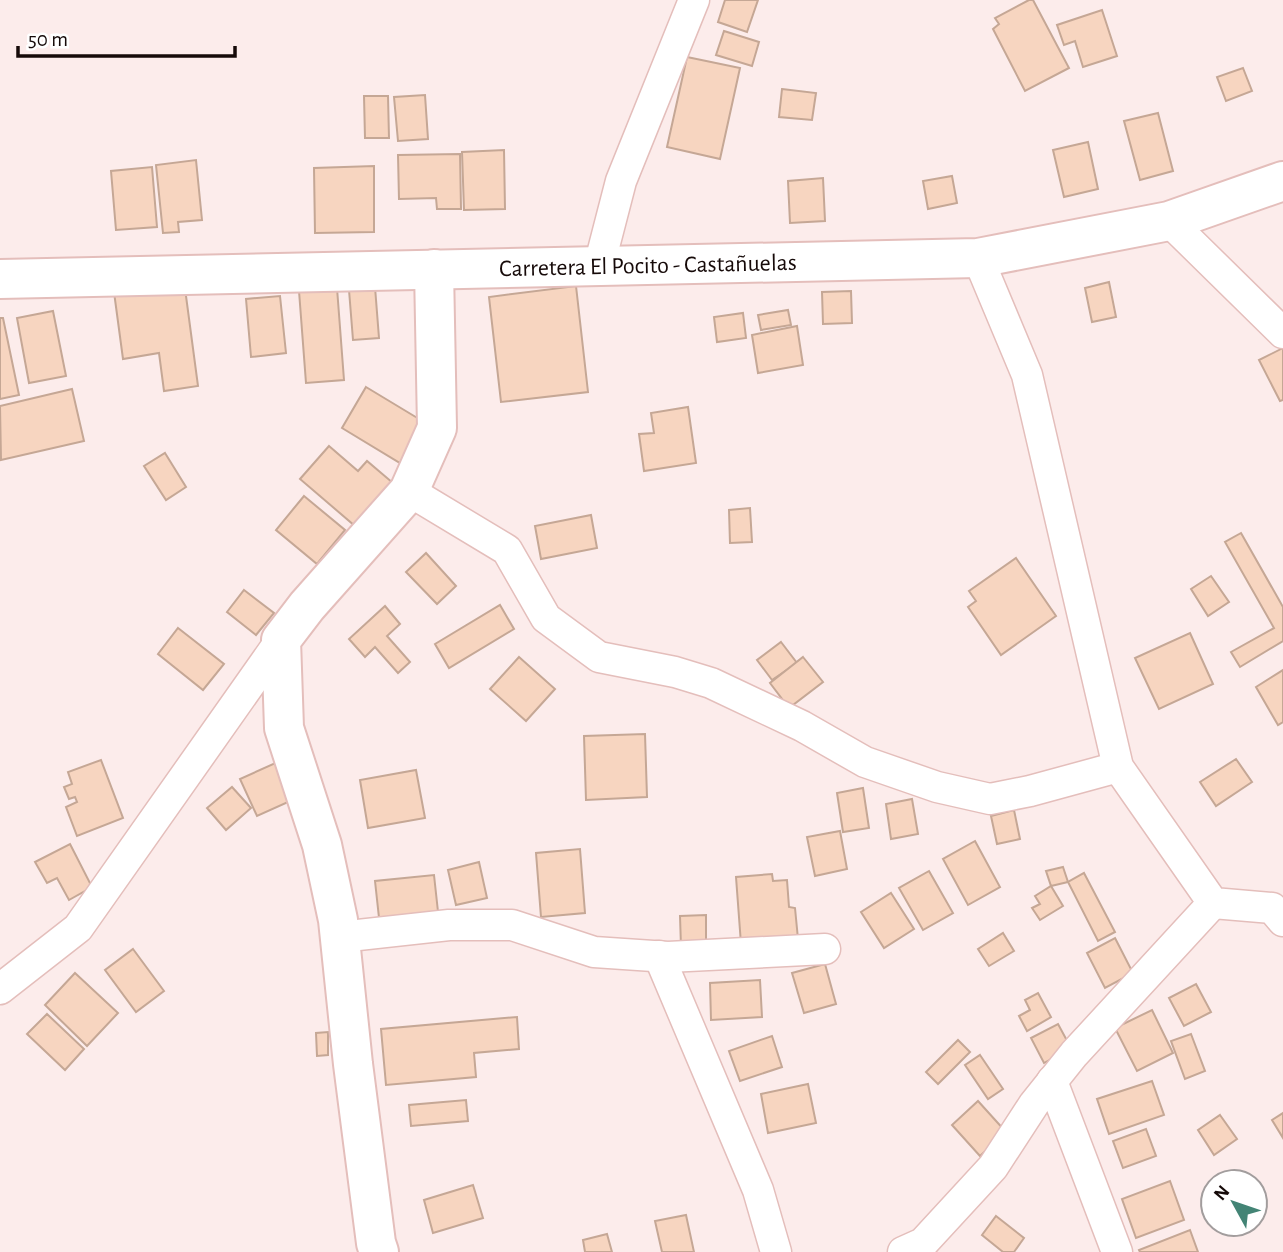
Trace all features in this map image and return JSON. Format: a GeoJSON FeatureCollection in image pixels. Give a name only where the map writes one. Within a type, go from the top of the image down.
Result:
{"type":"FeatureCollection","features":[{"type":"Feature","properties":{"kind":"main road","name":"Carretera El Pocito - Castañuelas"},"geometry":{"type":"LineString","coordinates":[[0,279],[978,258],[1168,222],[1283,181]]}},
{"type":"Feature","properties":{"kind":"main road"},"geometry":{"type":"LineString","coordinates":[[379,1252],[355,1078],[340,937],[322,845],[284,728],[281,640],[307,606],[409,491],[436,428],[435,269]]}},
{"type":"Feature","properties":{"kind":"street"},"geometry":{"type":"LineString","coordinates":[[599,266],[621,181],[695,0]]}},
{"type":"Feature","properties":{"kind":"street"},"geometry":{"type":"LineString","coordinates":[[1168,222],[1283,333]]}},
{"type":"Feature","properties":{"kind":"street"},"geometry":{"type":"LineString","coordinates":[[978,258],[1027,375],[1118,767],[1213,903],[1279,909]]}},
{"type":"Feature","properties":{"kind":"street"},"geometry":{"type":"LineString","coordinates":[[409,491],[507,550],[546,618],[599,657],[675,672],[711,683],[802,726],[865,762],[937,787],[990,799],[1118,767]]}},
{"type":"Feature","properties":{"kind":"street"},"geometry":{"type":"LineString","coordinates":[[0,989],[78,928],[281,640]]}},
{"type":"Feature","properties":{"kind":"street"},"geometry":{"type":"LineString","coordinates":[[903,1252],[923,1243],[993,1167],[1052,1081],[1121,1001],[1213,903]]}},
{"type":"Feature","properties":{"kind":"street"},"geometry":{"type":"LineString","coordinates":[[340,937],[449,925],[512,925],[594,952],[659,956],[825,950]]}},
{"type":"Feature","properties":{"kind":"street"},"geometry":{"type":"LineString","coordinates":[[659,956],[758,1190],[776,1252]]}},
{"type":"Feature","properties":{"kind":"street"},"geometry":{"type":"LineString","coordinates":[[1052,1081],[1117,1252]]}},
{"type":"Feature","properties":{"kind":"building"},"geometry":{"type":"Polygon","coordinates":[[[725,0],[758,0],[747,32],[718,22],[725,0]]]}},
{"type":"Feature","properties":{"kind":"building"},"geometry":{"type":"Polygon","coordinates":[[[1033,0],[1069,68],[1025,91],[993,29],[999,24],[995,18],[1033,0]]]}},
{"type":"Feature","properties":{"kind":"building"},"geometry":{"type":"Polygon","coordinates":[[[1102,10],[1117,56],[1083,67],[1075,41],[1064,45],[1057,25],[1102,10]]]}},
{"type":"Feature","properties":{"kind":"building"},"geometry":{"type":"Polygon","coordinates":[[[724,31],[759,42],[752,66],[716,55],[724,31]]]}},
{"type":"Feature","properties":{"kind":"building"},"geometry":{"type":"Polygon","coordinates":[[[687,57],[740,68],[720,159],[667,147],[687,57]]]}},
{"type":"Feature","properties":{"kind":"building"},"geometry":{"type":"Polygon","coordinates":[[[1243,68],[1252,91],[1226,101],[1217,77],[1243,68]]]}},
{"type":"Feature","properties":{"kind":"building"},"geometry":{"type":"Polygon","coordinates":[[[782,89],[816,93],[812,120],[779,117],[782,89]]]}},
{"type":"Feature","properties":{"kind":"building"},"geometry":{"type":"Polygon","coordinates":[[[425,95],[428,139],[398,141],[394,97],[425,95]]]}},
{"type":"Feature","properties":{"kind":"building"},"geometry":{"type":"Polygon","coordinates":[[[364,96],[388,96],[389,138],[365,138],[364,96]]]}},
{"type":"Feature","properties":{"kind":"building"},"geometry":{"type":"Polygon","coordinates":[[[1158,113],[1173,171],[1140,180],[1124,121],[1158,113]]]}},
{"type":"Feature","properties":{"kind":"building"},"geometry":{"type":"Polygon","coordinates":[[[1088,142],[1098,189],[1064,197],[1053,150],[1088,142]]]}},
{"type":"Feature","properties":{"kind":"building"},"geometry":{"type":"Polygon","coordinates":[[[504,150],[505,209],[464,210],[462,152],[504,150]]]}},
{"type":"Feature","properties":{"kind":"building"},"geometry":{"type":"Polygon","coordinates":[[[460,154],[461,209],[437,209],[436,198],[399,199],[398,155],[460,154]]]}},
{"type":"Feature","properties":{"kind":"building"},"geometry":{"type":"Polygon","coordinates":[[[196,160],[202,220],[178,222],[179,232],[163,233],[156,165],[196,160]]]}},
{"type":"Feature","properties":{"kind":"building"},"geometry":{"type":"Polygon","coordinates":[[[374,166],[374,232],[315,233],[314,168],[374,166]]]}},
{"type":"Feature","properties":{"kind":"building"},"geometry":{"type":"Polygon","coordinates":[[[152,167],[157,227],[116,230],[111,171],[152,167]]]}},
{"type":"Feature","properties":{"kind":"building"},"geometry":{"type":"Polygon","coordinates":[[[952,176],[957,203],[928,209],[923,181],[952,176]]]}},
{"type":"Feature","properties":{"kind":"building"},"geometry":{"type":"Polygon","coordinates":[[[823,178],[825,221],[790,223],[788,181],[823,178]]]}},
{"type":"Feature","properties":{"kind":"building"},"geometry":{"type":"Polygon","coordinates":[[[184,281],[198,386],[164,391],[159,353],[123,359],[114,292],[184,281]]]}},
{"type":"Feature","properties":{"kind":"building"},"geometry":{"type":"Polygon","coordinates":[[[1109,282],[1116,317],[1092,322],[1085,288],[1109,282]]]}},
{"type":"Feature","properties":{"kind":"building"},"geometry":{"type":"Polygon","coordinates":[[[576,286],[588,392],[501,402],[489,297],[576,286]]]}},
{"type":"Feature","properties":{"kind":"building"},"geometry":{"type":"Polygon","coordinates":[[[375,287],[379,338],[353,340],[349,290],[375,287]]]}},
{"type":"Feature","properties":{"kind":"building"},"geometry":{"type":"Polygon","coordinates":[[[337,288],[344,380],[306,383],[299,291],[337,288]]]}},
{"type":"Feature","properties":{"kind":"building"},"geometry":{"type":"Polygon","coordinates":[[[851,291],[852,323],[823,324],[822,292],[851,291]]]}},
{"type":"Feature","properties":{"kind":"building"},"geometry":{"type":"Polygon","coordinates":[[[280,296],[286,353],[251,357],[246,299],[280,296]]]}},
{"type":"Feature","properties":{"kind":"building"},"geometry":{"type":"Polygon","coordinates":[[[788,310],[791,325],[761,330],[758,315],[788,310]]]}},
{"type":"Feature","properties":{"kind":"building"},"geometry":{"type":"Polygon","coordinates":[[[53,311],[66,376],[29,383],[17,318],[53,311]]]}},
{"type":"Feature","properties":{"kind":"building"},"geometry":{"type":"Polygon","coordinates":[[[743,313],[746,338],[717,342],[714,317],[743,313]]]}},
{"type":"Feature","properties":{"kind":"building"},"geometry":{"type":"Polygon","coordinates":[[[0,318],[3,318],[19,395],[0,399],[0,318]]]}},
{"type":"Feature","properties":{"kind":"building"},"geometry":{"type":"Polygon","coordinates":[[[797,326],[803,365],[758,373],[752,335],[797,326]]]}},
{"type":"Feature","properties":{"kind":"building"},"geometry":{"type":"Polygon","coordinates":[[[1283,348],[1283,400],[1280,401],[1259,360],[1283,348]]]}},
{"type":"Feature","properties":{"kind":"building"},"geometry":{"type":"Polygon","coordinates":[[[366,387],[424,422],[400,463],[342,428],[366,387]]]}},
{"type":"Feature","properties":{"kind":"building"},"geometry":{"type":"Polygon","coordinates":[[[72,389],[84,441],[1,460],[0,406],[72,389]]]}},
{"type":"Feature","properties":{"kind":"building"},"geometry":{"type":"Polygon","coordinates":[[[688,407],[696,463],[644,471],[639,434],[654,433],[651,413],[688,407]]]}},
{"type":"Feature","properties":{"kind":"building"},"geometry":{"type":"Polygon","coordinates":[[[329,446],[358,471],[367,461],[393,483],[355,526],[300,479],[329,446]]]}},
{"type":"Feature","properties":{"kind":"building"},"geometry":{"type":"Polygon","coordinates":[[[165,453],[186,487],[166,500],[144,466],[165,453]]]}},
{"type":"Feature","properties":{"kind":"building"},"geometry":{"type":"Polygon","coordinates":[[[304,496],[345,530],[317,564],[276,530],[304,496]]]}},
{"type":"Feature","properties":{"kind":"building"},"geometry":{"type":"Polygon","coordinates":[[[750,508],[752,542],[730,543],[729,510],[750,508]]]}},
{"type":"Feature","properties":{"kind":"building"},"geometry":{"type":"Polygon","coordinates":[[[591,515],[597,548],[541,559],[535,526],[591,515]]]}},
{"type":"Feature","properties":{"kind":"building"},"geometry":{"type":"Polygon","coordinates":[[[1241,533],[1283,607],[1283,641],[1240,667],[1231,652],[1274,628],[1225,542],[1241,533]]]}},
{"type":"Feature","properties":{"kind":"building"},"geometry":{"type":"Polygon","coordinates":[[[426,553],[456,586],[437,604],[406,572],[426,553]]]}},
{"type":"Feature","properties":{"kind":"building"},"geometry":{"type":"Polygon","coordinates":[[[1016,558],[1056,616],[1001,655],[968,607],[976,601],[969,591],[1016,558]]]}},
{"type":"Feature","properties":{"kind":"building"},"geometry":{"type":"Polygon","coordinates":[[[1211,576],[1229,602],[1208,616],[1191,589],[1211,576]]]}},
{"type":"Feature","properties":{"kind":"building"},"geometry":{"type":"Polygon","coordinates":[[[244,590],[274,613],[256,635],[227,612],[244,590]]]}},
{"type":"Feature","properties":{"kind":"building"},"geometry":{"type":"Polygon","coordinates":[[[500,605],[514,629],[449,668],[435,644],[500,605]]]}},
{"type":"Feature","properties":{"kind":"building"},"geometry":{"type":"Polygon","coordinates":[[[385,606],[400,624],[387,636],[410,662],[398,673],[375,647],[365,657],[349,639],[385,606]]]}},
{"type":"Feature","properties":{"kind":"building"},"geometry":{"type":"Polygon","coordinates":[[[178,628],[224,664],[203,690],[158,654],[178,628]]]}},
{"type":"Feature","properties":{"kind":"building"},"geometry":{"type":"Polygon","coordinates":[[[1190,633],[1213,684],[1159,709],[1135,658],[1190,633]]]}},
{"type":"Feature","properties":{"kind":"building"},"geometry":{"type":"Polygon","coordinates":[[[781,642],[797,663],[772,680],[757,660],[781,642]]]}},
{"type":"Feature","properties":{"kind":"building"},"geometry":{"type":"Polygon","coordinates":[[[519,657],[555,689],[526,721],[490,689],[519,657]]]}},
{"type":"Feature","properties":{"kind":"building"},"geometry":{"type":"Polygon","coordinates":[[[803,657],[823,682],[789,708],[770,683],[803,657]]]}},
{"type":"Feature","properties":{"kind":"building"},"geometry":{"type":"Polygon","coordinates":[[[1283,670],[1283,722],[1278,725],[1256,687],[1283,670]]]}},
{"type":"Feature","properties":{"kind":"building"},"geometry":{"type":"Polygon","coordinates":[[[645,734],[647,797],[586,800],[584,736],[645,734]]]}},
{"type":"Feature","properties":{"kind":"building"},"geometry":{"type":"Polygon","coordinates":[[[1236,759],[1252,782],[1216,806],[1200,782],[1236,759]]]}},
{"type":"Feature","properties":{"kind":"building"},"geometry":{"type":"Polygon","coordinates":[[[101,760],[123,818],[77,836],[66,807],[77,802],[75,797],[69,799],[64,787],[72,784],[68,772],[101,760]]]}},
{"type":"Feature","properties":{"kind":"building"},"geometry":{"type":"Polygon","coordinates":[[[280,761],[297,798],[257,816],[240,779],[280,761]]]}},
{"type":"Feature","properties":{"kind":"building"},"geometry":{"type":"Polygon","coordinates":[[[416,770],[425,818],[368,828],[360,780],[416,770]]]}},
{"type":"Feature","properties":{"kind":"building"},"geometry":{"type":"Polygon","coordinates":[[[232,787],[251,808],[226,830],[207,808],[232,787]]]}},
{"type":"Feature","properties":{"kind":"building"},"geometry":{"type":"Polygon","coordinates":[[[863,788],[869,828],[843,832],[837,793],[863,788]]]}},
{"type":"Feature","properties":{"kind":"building"},"geometry":{"type":"Polygon","coordinates":[[[912,799],[918,834],[891,839],[886,804],[912,799]]]}},
{"type":"Feature","properties":{"kind":"building"},"geometry":{"type":"Polygon","coordinates":[[[1014,810],[1020,839],[997,844],[991,816],[1014,810]]]}},
{"type":"Feature","properties":{"kind":"building"},"geometry":{"type":"Polygon","coordinates":[[[840,831],[847,869],[815,876],[807,837],[840,831]]]}},
{"type":"Feature","properties":{"kind":"building"},"geometry":{"type":"Polygon","coordinates":[[[975,841],[1000,887],[968,905],[943,859],[975,841]]]}},
{"type":"Feature","properties":{"kind":"building"},"geometry":{"type":"Polygon","coordinates":[[[70,844],[92,887],[69,900],[57,878],[47,883],[35,862],[70,844]]]}},
{"type":"Feature","properties":{"kind":"building"},"geometry":{"type":"Polygon","coordinates":[[[580,849],[585,913],[541,917],[536,853],[580,849]]]}},
{"type":"Feature","properties":{"kind":"building"},"geometry":{"type":"Polygon","coordinates":[[[479,862],[487,898],[456,905],[448,870],[479,862]]]}},
{"type":"Feature","properties":{"kind":"building"},"geometry":{"type":"Polygon","coordinates":[[[1063,867],[1068,882],[1051,886],[1046,871],[1063,867]]]}},
{"type":"Feature","properties":{"kind":"building"},"geometry":{"type":"Polygon","coordinates":[[[929,871],[953,913],[923,930],[899,888],[929,871]]]}},
{"type":"Feature","properties":{"kind":"building"},"geometry":{"type":"Polygon","coordinates":[[[1084,873],[1115,932],[1098,941],[1068,882],[1084,873]]]}},
{"type":"Feature","properties":{"kind":"building"},"geometry":{"type":"Polygon","coordinates":[[[772,874],[773,881],[787,880],[789,907],[795,908],[798,939],[741,944],[736,877],[772,874]]]}},
{"type":"Feature","properties":{"kind":"building"},"geometry":{"type":"Polygon","coordinates":[[[434,875],[439,921],[380,927],[375,881],[434,875]]]}},
{"type":"Feature","properties":{"kind":"building"},"geometry":{"type":"Polygon","coordinates":[[[1051,886],[1063,906],[1040,920],[1032,908],[1040,904],[1035,896],[1051,886]]]}},
{"type":"Feature","properties":{"kind":"building"},"geometry":{"type":"Polygon","coordinates":[[[891,893],[914,929],[884,948],[861,912],[891,893]]]}},
{"type":"Feature","properties":{"kind":"building"},"geometry":{"type":"Polygon","coordinates":[[[706,915],[706,946],[681,947],[680,916],[706,915]]]}},
{"type":"Feature","properties":{"kind":"building"},"geometry":{"type":"Polygon","coordinates":[[[1003,933],[1014,951],[989,966],[978,949],[1003,933]]]}},
{"type":"Feature","properties":{"kind":"building"},"geometry":{"type":"Polygon","coordinates":[[[1115,938],[1133,973],[1105,988],[1087,953],[1115,938]]]}},
{"type":"Feature","properties":{"kind":"building"},"geometry":{"type":"Polygon","coordinates":[[[133,949],[164,991],[136,1012],[105,970],[133,949]]]}},
{"type":"Feature","properties":{"kind":"building"},"geometry":{"type":"Polygon","coordinates":[[[825,964],[836,1004],[804,1013],[792,973],[825,964]]]}},
{"type":"Feature","properties":{"kind":"building"},"geometry":{"type":"Polygon","coordinates":[[[75,973],[118,1013],[87,1046],[45,1005],[75,973]]]}},
{"type":"Feature","properties":{"kind":"building"},"geometry":{"type":"Polygon","coordinates":[[[760,980],[762,1017],[711,1020],[710,983],[760,980]]]}},
{"type":"Feature","properties":{"kind":"building"},"geometry":{"type":"Polygon","coordinates":[[[1196,984],[1211,1012],[1184,1026],[1169,998],[1196,984]]]}},
{"type":"Feature","properties":{"kind":"building"},"geometry":{"type":"Polygon","coordinates":[[[1038,993],[1051,1017],[1027,1031],[1019,1016],[1030,1010],[1025,1000],[1038,993]]]}},
{"type":"Feature","properties":{"kind":"building"},"geometry":{"type":"Polygon","coordinates":[[[1152,1010],[1173,1053],[1137,1071],[1115,1028],[1152,1010]]]}},
{"type":"Feature","properties":{"kind":"building"},"geometry":{"type":"Polygon","coordinates":[[[47,1014],[84,1049],[65,1070],[27,1034],[47,1014]]]}},
{"type":"Feature","properties":{"kind":"building"},"geometry":{"type":"Polygon","coordinates":[[[517,1017],[519,1049],[474,1053],[476,1077],[386,1085],[381,1029],[517,1017]]]}},
{"type":"Feature","properties":{"kind":"building"},"geometry":{"type":"Polygon","coordinates":[[[1058,1024],[1071,1048],[1044,1063],[1031,1038],[1058,1024]]]}},
{"type":"Feature","properties":{"kind":"building"},"geometry":{"type":"Polygon","coordinates":[[[328,1032],[328,1055],[317,1056],[316,1033],[328,1032]]]}},
{"type":"Feature","properties":{"kind":"building"},"geometry":{"type":"Polygon","coordinates":[[[1191,1034],[1205,1071],[1185,1079],[1171,1041],[1191,1034]]]}},
{"type":"Feature","properties":{"kind":"building"},"geometry":{"type":"Polygon","coordinates":[[[772,1036],[782,1067],[740,1081],[729,1051],[772,1036]]]}},
{"type":"Feature","properties":{"kind":"building"},"geometry":{"type":"Polygon","coordinates":[[[958,1040],[970,1052],[938,1084],[926,1072],[958,1040]]]}},
{"type":"Feature","properties":{"kind":"building"},"geometry":{"type":"Polygon","coordinates":[[[980,1055],[1003,1089],[988,1099],[965,1065],[980,1055]]]}},
{"type":"Feature","properties":{"kind":"building"},"geometry":{"type":"Polygon","coordinates":[[[1152,1081],[1164,1115],[1109,1134],[1097,1099],[1152,1081]]]}},
{"type":"Feature","properties":{"kind":"building"},"geometry":{"type":"Polygon","coordinates":[[[808,1084],[816,1123],[768,1133],[761,1094],[808,1084]]]}},
{"type":"Feature","properties":{"kind":"building"},"geometry":{"type":"Polygon","coordinates":[[[466,1100],[468,1121],[411,1126],[409,1105],[466,1100]]]}},
{"type":"Feature","properties":{"kind":"building"},"geometry":{"type":"Polygon","coordinates":[[[978,1101],[1006,1132],[980,1156],[952,1125],[978,1101]]]}},
{"type":"Feature","properties":{"kind":"building"},"geometry":{"type":"Polygon","coordinates":[[[1283,1113],[1283,1138],[1272,1120],[1283,1113]]]}},
{"type":"Feature","properties":{"kind":"building"},"geometry":{"type":"Polygon","coordinates":[[[1220,1115],[1237,1139],[1214,1155],[1198,1130],[1220,1115]]]}},
{"type":"Feature","properties":{"kind":"building"},"geometry":{"type":"Polygon","coordinates":[[[1146,1129],[1156,1156],[1123,1168],[1113,1141],[1146,1129]]]}},
{"type":"Feature","properties":{"kind":"building"},"geometry":{"type":"Polygon","coordinates":[[[1170,1181],[1184,1220],[1136,1238],[1122,1199],[1170,1181]]]}},
{"type":"Feature","properties":{"kind":"building"},"geometry":{"type":"Polygon","coordinates":[[[473,1185],[483,1218],[433,1233],[424,1200],[473,1185]]]}},
{"type":"Feature","properties":{"kind":"building"},"geometry":{"type":"Polygon","coordinates":[[[686,1215],[694,1252],[662,1252],[655,1221],[686,1215]]]}},
{"type":"Feature","properties":{"kind":"building"},"geometry":{"type":"Polygon","coordinates":[[[996,1216],[1024,1238],[1014,1252],[1003,1252],[982,1235],[996,1216]]]}},
{"type":"Feature","properties":{"kind":"building"},"geometry":{"type":"Polygon","coordinates":[[[1190,1230],[1198,1252],[1139,1250],[1190,1230]]]}},
{"type":"Feature","properties":{"kind":"building"},"geometry":{"type":"Polygon","coordinates":[[[607,1234],[612,1252],[585,1252],[583,1240],[607,1234]]]}}]}
